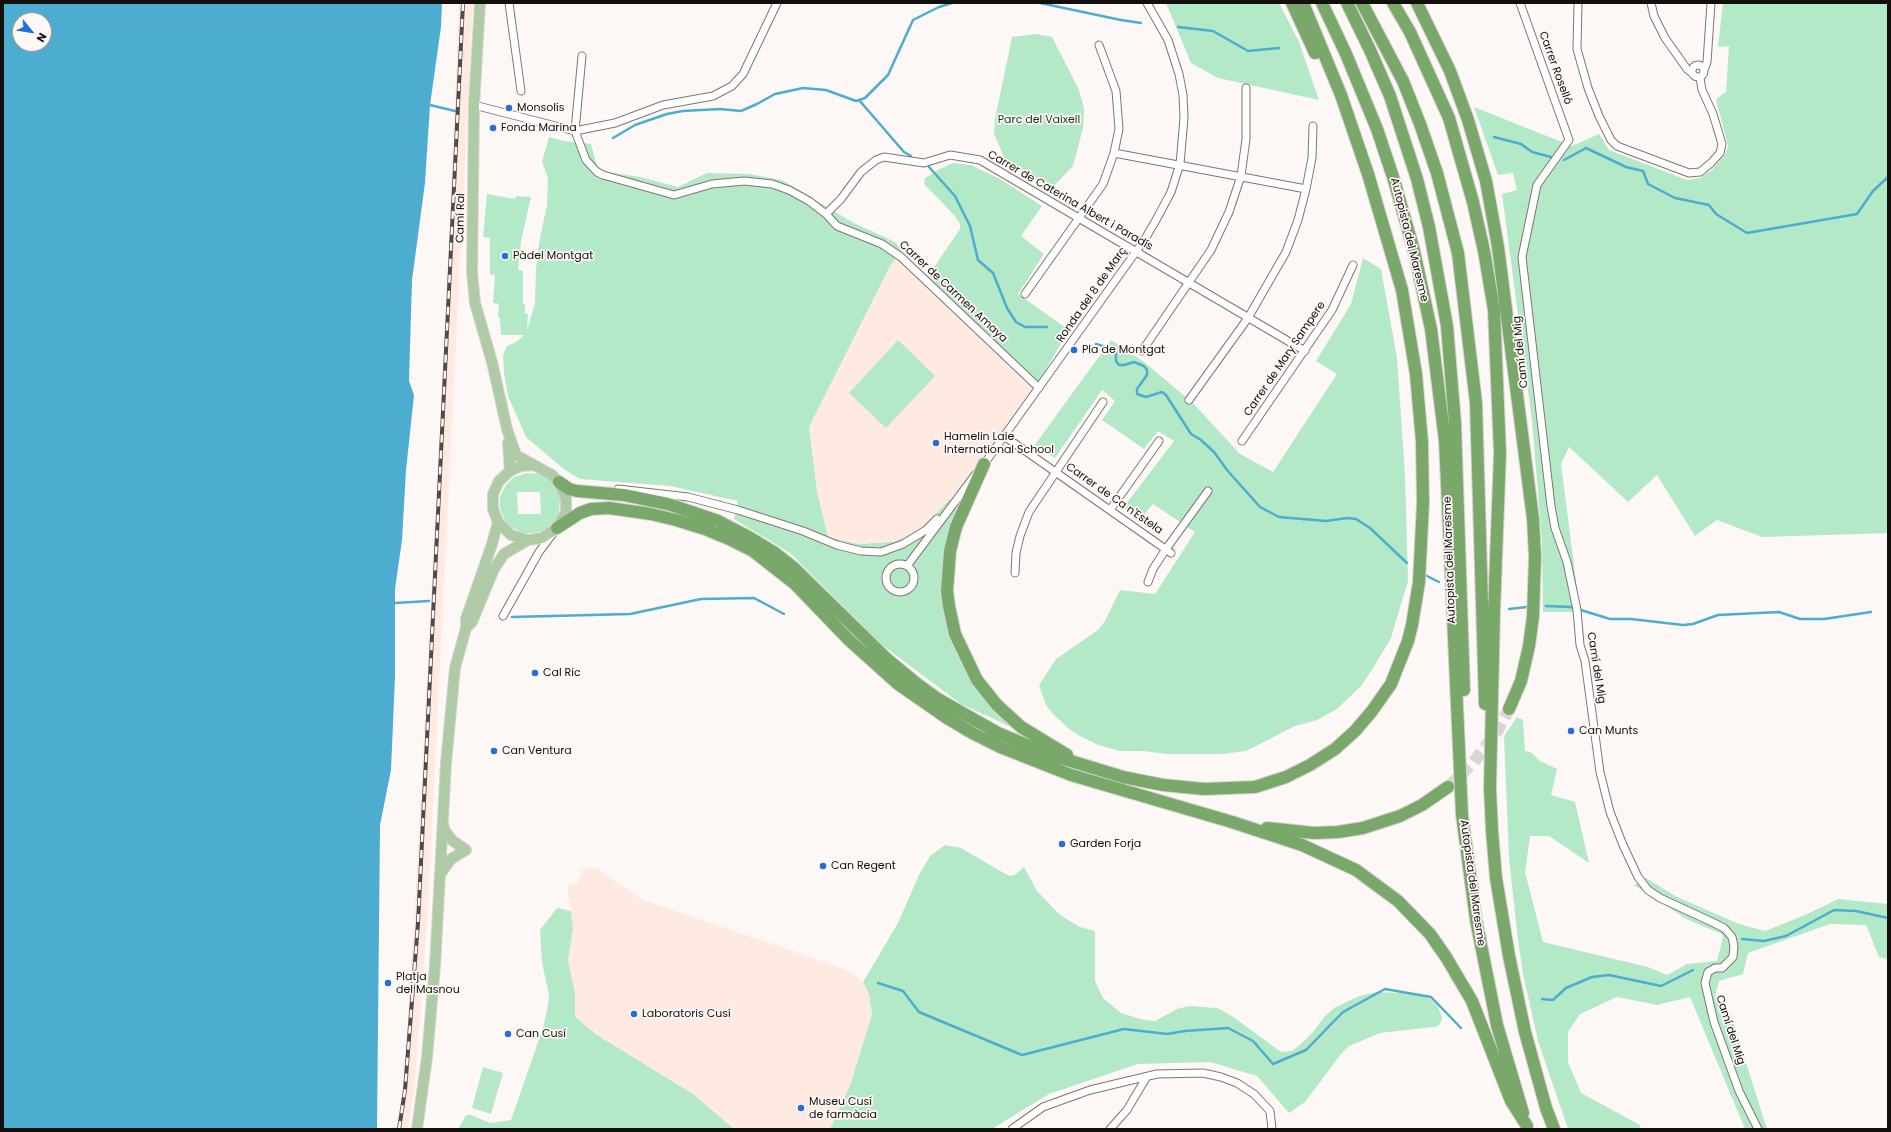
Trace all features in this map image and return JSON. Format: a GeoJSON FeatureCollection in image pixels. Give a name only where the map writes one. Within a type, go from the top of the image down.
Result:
{"type":"FeatureCollection","features":[{"type":"Feature","properties":{"kind":"highway"},"geometry":{"type":"LineString","coordinates":[[1292,3],[1360,149]]}},
{"type":"Feature","properties":{"kind":"highway"},"geometry":{"type":"LineString","coordinates":[[559,482],[573,490],[624,495],[668,504],[718,521],[754,540],[794,568],[888,660],[938,699],[998,733],[1051,756],[1090,768],[1163,785],[1204,789],[1255,787],[1286,777],[1310,765],[1335,749],[1355,731],[1382,698],[1397,671],[1412,626],[1419,582],[1423,503],[1422,442],[1416,374],[1402,290],[1360,149],[1303,3]]}},
{"type":"Feature","properties":{"kind":"highway","name":"Autopista del Maresme"},"geometry":{"type":"LineString","coordinates":[[1322,3],[1346,54],[1377,129],[1394,180],[1414,251],[1431,329],[1445,441],[1462,815],[1476,920],[1497,1025],[1528,1128]]}},
{"type":"Feature","properties":{"kind":"highway"},"geometry":{"type":"LineString","coordinates":[[1347,3],[1390,96],[1417,179],[1429,227],[1446,326],[1455,423],[1465,753],[1469,820],[1469,863]]}},
{"type":"Feature","properties":{"kind":"highway"},"geometry":{"type":"LineString","coordinates":[[1362,3],[1402,81],[1420,124],[1437,173],[1458,253],[1476,403],[1480,482],[1483,670],[1496,878],[1509,956],[1525,1032],[1546,1108],[1554,1129]]}},
{"type":"Feature","properties":{"kind":"highway"},"geometry":{"type":"LineString","coordinates":[[1393,3],[1410,32],[1449,118],[1473,202],[1483,244],[1494,310],[1500,453],[1494,612],[1490,788]]}},
{"type":"Feature","properties":{"kind":"highway"},"geometry":{"type":"LineString","coordinates":[[1417,3],[1450,71],[1468,120],[1486,182],[1498,247],[1532,511],[1535,557],[1533,616],[1529,646],[1521,681],[1509,709]]}},
{"type":"Feature","properties":{"kind":"highway"},"geometry":{"type":"LineString","coordinates":[[1496,333],[1498,247]]}},
{"type":"Feature","properties":{"kind":"highway"},"geometry":{"type":"LineString","coordinates":[[984,464],[956,527],[950,551],[947,591],[955,634],[977,680],[997,705],[1032,734],[1090,768]]}},
{"type":"Feature","properties":{"kind":"highway"},"geometry":{"type":"LineString","coordinates":[[557,528],[580,513],[591,509],[609,508],[650,514],[676,520],[705,529],[729,539],[753,551],[795,584],[849,640],[898,684],[947,718],[974,734],[1005,750],[1071,776],[1232,822],[1302,845],[1340,861],[1371,880],[1412,914],[1430,934],[1456,971],[1474,1008],[1511,1101],[1528,1128]]}},
{"type":"Feature","properties":{"kind":"highway"},"geometry":{"type":"LineString","coordinates":[[1232,822],[1314,833],[1338,832],[1363,828],[1400,816],[1422,805],[1448,787]]}},
{"type":"Feature","properties":{"kind":"main road","name":"Camí Ral"},"geometry":{"type":"LineString","coordinates":[[480,3],[474,105],[472,272],[475,303],[492,362],[507,430]]}},
{"type":"Feature","properties":{"kind":"main road"},"geometry":{"type":"LineString","coordinates":[[466,628],[472,622],[494,569],[504,554],[528,540],[542,538],[557,528],[564,518],[567,506],[565,493],[559,482],[552,475],[516,455],[507,430]]}},
{"type":"Feature","properties":{"kind":"main road"},"geometry":{"type":"LineString","coordinates":[[507,430],[510,471]]}},
{"type":"Feature","properties":{"kind":"main road"},"geometry":{"type":"LineString","coordinates":[[528,540],[511,535],[498,522],[493,509],[493,494],[499,481],[510,471],[521,466],[533,465]]}},
{"type":"Feature","properties":{"kind":"main road"},"geometry":{"type":"LineString","coordinates":[[417,1129],[427,1057],[441,873],[442,820],[455,668],[466,628],[466,619],[498,522]]}},
{"type":"Feature","properties":{"kind":"main road"},"geometry":{"type":"LineString","coordinates":[[441,873],[451,859],[466,850],[453,841],[445,831],[442,820]]}},
{"type":"Feature","properties":{"kind":"street"},"geometry":{"type":"LineString","coordinates":[[509,3],[521,91]]}},
{"type":"Feature","properties":{"kind":"street"},"geometry":{"type":"LineString","coordinates":[[474,105],[575,131],[605,126],[652,108],[713,96],[726,90],[738,80],[747,68],[777,3]]}},
{"type":"Feature","properties":{"kind":"street","name":"Ronda del 8 de Març"},"geometry":{"type":"LineString","coordinates":[[907,566],[956,498],[984,464],[1135,252],[1156,220],[1171,192],[1180,164],[1184,118],[1183,95],[1179,74],[1168,40],[1147,3]]}},
{"type":"Feature","properties":{"kind":"street","name":"Carrer Roselló"},"geometry":{"type":"LineString","coordinates":[[1520,3],[1569,140]]}},
{"type":"Feature","properties":{"kind":"street"},"geometry":{"type":"LineString","coordinates":[[1578,3],[1577,49],[1588,88],[1599,116],[1614,143],[1689,173],[1700,172],[1711,163],[1722,149],[1722,144],[1713,114],[1702,90],[1700,78],[1703,76],[1707,62],[1711,3]]}},
{"type":"Feature","properties":{"kind":"street"},"geometry":{"type":"LineString","coordinates":[[1651,3],[1654,16],[1665,38],[1687,69],[1696,78],[1700,78]]}},
{"type":"Feature","properties":{"kind":"street"},"geometry":{"type":"LineString","coordinates":[[1025,294],[1080,219],[1103,184],[1114,152],[1119,129],[1116,91],[1099,45]]}},
{"type":"Feature","properties":{"kind":"street"},"geometry":{"type":"LineString","coordinates":[[1692,73],[1707,46]]}},
{"type":"Feature","properties":{"kind":"street"},"geometry":{"type":"LineString","coordinates":[[575,131],[582,56]]}},
{"type":"Feature","properties":{"kind":"street"},"geometry":{"type":"LineString","coordinates":[[1679,57],[1696,66],[1703,67],[1704,70]]}},
{"type":"Feature","properties":{"kind":"street"},"geometry":{"type":"LineString","coordinates":[[1142,351],[1211,250],[1229,212],[1241,176],[1246,139],[1246,88]]}},
{"type":"Feature","properties":{"kind":"street"},"geometry":{"type":"LineString","coordinates":[[1189,400],[1248,318],[1286,252],[1298,220],[1306,189],[1312,158],[1313,126]]}},
{"type":"Feature","properties":{"kind":"street","name":"Carrer de Carmen Amaya"},"geometry":{"type":"LineString","coordinates":[[575,131],[589,164],[603,175],[674,195],[712,184],[732,181],[753,181],[772,184],[809,201],[826,214],[837,226],[882,244],[901,257],[1039,388]]}},
{"type":"Feature","properties":{"kind":"street","name":"Camí del Mig"},"geometry":{"type":"LineString","coordinates":[[1569,140],[1537,186],[1522,257],[1551,506],[1555,528],[1567,562],[1577,610],[1580,645],[1585,661],[1600,772],[1610,812],[1623,845],[1638,877],[1648,890],[1660,898],[1724,928],[1732,937],[1734,946],[1733,957],[1722,968],[1715,968],[1708,972],[1705,983],[1714,1022],[1740,1091],[1758,1129]]}},
{"type":"Feature","properties":{"kind":"street"},"geometry":{"type":"LineString","coordinates":[[1114,152],[1306,189]]}},
{"type":"Feature","properties":{"kind":"street","name":"Carrer de Caterina Albert i Paradís"},"geometry":{"type":"LineString","coordinates":[[826,214],[841,199],[861,172],[876,160],[891,157],[924,163],[950,156],[960,156],[986,163],[1305,351]]}},
{"type":"Feature","properties":{"kind":"street","name":"Carrer de Mary Sampere"},"geometry":{"type":"LineString","coordinates":[[1242,441],[1332,310],[1353,265]]}},
{"type":"Feature","properties":{"kind":"street"},"geometry":{"type":"LineString","coordinates":[[1015,573],[1018,541],[1028,512],[1103,402]]}},
{"type":"Feature","properties":{"kind":"street","name":"Carrer de Ca n'Estela"},"geometry":{"type":"LineString","coordinates":[[1004,436],[1169,551]]}},
{"type":"Feature","properties":{"kind":"street"},"geometry":{"type":"LineString","coordinates":[[1110,510],[1159,441]]}},
{"type":"Feature","properties":{"kind":"street"},"geometry":{"type":"LineString","coordinates":[[597,493],[621,489],[688,497],[738,510],[796,529],[837,546],[861,551],[880,552],[903,544],[926,530],[956,498]]}},
{"type":"Feature","properties":{"kind":"street"},"geometry":{"type":"LineString","coordinates":[[1148,582],[1153,569],[1169,551],[1208,491]]}},
{"type":"Feature","properties":{"kind":"street"},"geometry":{"type":"LineString","coordinates":[[504,616],[539,552],[557,528]]}},
{"type":"Feature","properties":{"kind":"street"},"geometry":{"type":"LineString","coordinates":[[539,552],[542,538]]}},
{"type":"Feature","properties":{"kind":"street"},"geometry":{"type":"LineString","coordinates":[[1012,1129],[1044,1107],[1090,1090],[1146,1078],[1157,1074],[1203,1074],[1221,1077],[1237,1083],[1254,1094],[1270,1111],[1272,1129]]}},
{"type":"Feature","properties":{"kind":"street"},"geometry":{"type":"LineString","coordinates":[[1110,1129],[1127,1110],[1146,1078]]}},
{"type":"Feature","properties":{"kind":"shaded area"},"geometry":{"type":"Polygon","coordinates":[[[459,3],[473,3],[427,925],[414,1092],[408,1129],[396,1129],[403,1089],[414,923],[445,329],[459,3]]]}},
{"type":"Feature","properties":{"kind":"shaded area"},"geometry":{"type":"Polygon","coordinates":[[[902,250],[1038,383],[997,442],[950,499],[919,531],[894,542],[858,544],[828,538],[817,492],[809,427],[890,266],[902,250]]]}},
{"type":"Feature","properties":{"kind":"shaded area"},"geometry":{"type":"Polygon","coordinates":[[[597,868],[641,899],[833,965],[851,972],[863,982],[869,994],[872,1014],[851,1083],[830,1129],[734,1129],[693,1094],[597,1035],[575,1017],[575,993],[568,960],[573,929],[567,883],[577,886],[583,869],[597,868]]]}},
{"type":"Feature","properties":{"kind":"green space"},"geometry":{"type":"Polygon","coordinates":[[[1166,3],[1279,3],[1299,42],[1319,100],[1218,78],[1191,63],[1166,3]]]}},
{"type":"Feature","properties":{"kind":"green space"},"geometry":{"type":"Polygon","coordinates":[[[1723,3],[1888,3],[1888,533],[1762,537],[1717,520],[1695,536],[1657,475],[1628,502],[1569,447],[1561,464],[1580,612],[1543,612],[1542,541],[1532,421],[1502,194],[1517,190],[1513,173],[1498,175],[1474,107],[1572,146],[1599,134],[1609,150],[1687,180],[1700,178],[1712,170],[1725,155],[1728,146],[1716,99],[1726,92],[1729,46],[1718,47],[1723,3]]]}},
{"type":"Feature","properties":{"kind":"green space","name":"Parc del Vaixell"},"geometry":{"type":"Polygon","coordinates":[[[1036,34],[1052,37],[1079,90],[1084,108],[1083,128],[1073,166],[1051,189],[1005,159],[994,134],[995,119],[1012,37],[1036,34]]]}},
{"type":"Feature","properties":{"kind":"green space"},"geometry":{"type":"Polygon","coordinates":[[[549,137],[564,141],[591,144],[597,166],[608,172],[640,177],[678,187],[707,173],[749,174],[782,180],[852,222],[895,242],[902,250],[890,266],[809,427],[817,492],[828,537],[858,544],[894,542],[919,531],[950,499],[957,510],[949,539],[943,571],[948,635],[977,688],[1013,728],[961,704],[881,644],[790,553],[734,519],[738,501],[670,486],[580,479],[565,470],[526,437],[508,396],[503,355],[507,346],[516,342],[524,335],[501,335],[500,319],[498,316],[499,304],[493,303],[495,275],[490,274],[490,238],[483,237],[487,194],[515,199],[516,196],[531,197],[521,241],[518,270],[523,271],[523,303],[525,304],[525,314],[528,314],[527,331],[535,303],[539,243],[547,205],[548,178],[542,162],[549,137]]]}},
{"type":"Feature","properties":{"kind":"green space"},"geometry":{"type":"Polygon","coordinates":[[[953,163],[971,165],[1000,179],[1042,206],[1021,236],[1044,254],[1018,294],[1069,330],[1038,383],[928,276],[960,229],[960,224],[954,215],[924,184],[925,178],[953,163]]]}},
{"type":"Feature","properties":{"kind":"green space"},"geometry":{"type":"Polygon","coordinates":[[[1363,258],[1381,269],[1397,358],[1405,475],[1408,581],[1391,638],[1361,686],[1337,709],[1317,720],[1295,726],[1246,751],[1223,754],[1167,754],[1143,751],[1120,751],[1098,745],[1078,735],[1053,714],[1046,705],[1039,685],[1056,659],[1098,630],[1105,621],[1120,590],[1155,594],[1195,532],[1153,504],[1140,520],[1123,508],[1174,441],[1158,431],[1144,449],[1102,420],[1115,401],[1102,390],[1055,458],[1034,446],[1111,340],[1144,362],[1193,403],[1240,454],[1273,472],[1337,374],[1316,361],[1351,304],[1363,258]]]}},
{"type":"Feature","properties":{"kind":"green space"},"geometry":{"type":"Polygon","coordinates":[[[898,340],[935,376],[886,428],[849,393],[898,340]]]}},
{"type":"Feature","properties":{"kind":"green space"},"geometry":{"type":"Polygon","coordinates":[[[527,473],[538,474],[550,480],[557,489],[560,499],[559,513],[553,523],[545,530],[534,533],[523,533],[511,527],[504,519],[500,508],[500,497],[506,485],[514,477],[527,473]],[[517,492],[518,514],[541,514],[540,492],[517,492]]]}},
{"type":"Feature","properties":{"kind":"green space"},"geometry":{"type":"Polygon","coordinates":[[[1517,717],[1523,720],[1525,751],[1531,752],[1540,761],[1557,769],[1551,795],[1575,802],[1589,863],[1549,836],[1530,836],[1525,872],[1543,942],[1648,967],[1667,975],[1687,964],[1717,961],[1723,937],[1722,934],[1688,920],[1634,885],[1646,878],[1677,897],[1739,924],[1765,931],[1805,915],[1838,899],[1888,904],[1887,959],[1879,957],[1866,925],[1830,924],[1748,953],[1743,974],[1719,981],[1715,996],[1725,1010],[1731,1015],[1767,1129],[1745,1129],[1690,997],[1657,1005],[1617,997],[1580,1014],[1568,1032],[1568,1062],[1581,1093],[1640,1125],[1641,1129],[1568,1129],[1538,1041],[1523,974],[1518,940],[1509,858],[1504,736],[1517,717]]]}},
{"type":"Feature","properties":{"kind":"green space"},"geometry":{"type":"Polygon","coordinates":[[[945,845],[961,848],[1009,876],[1015,875],[1024,867],[1037,891],[1060,915],[1080,927],[1095,931],[1095,981],[1103,998],[1121,1013],[1144,1020],[1155,1021],[1177,1009],[1189,1006],[1217,1008],[1232,1016],[1281,1052],[1292,1051],[1301,1044],[1314,1031],[1324,1017],[1334,1008],[1359,996],[1377,992],[1422,994],[1432,1000],[1438,1007],[1442,1017],[1441,1022],[1438,1026],[1433,1027],[1380,1033],[1349,1046],[1341,1054],[1305,1102],[1289,1113],[1257,1076],[1210,1062],[1138,1064],[1049,1094],[992,1129],[830,1129],[851,1083],[872,1014],[869,994],[863,982],[898,923],[919,875],[930,856],[945,845]]]}},
{"type":"Feature","properties":{"kind":"green space"},"geometry":{"type":"Polygon","coordinates":[[[557,908],[571,911],[573,929],[568,960],[575,993],[575,1017],[597,1035],[693,1094],[734,1129],[458,1129],[466,1115],[471,1115],[490,1123],[511,1120],[543,1028],[548,1006],[549,995],[542,962],[540,930],[557,908]]]}},
{"type":"Feature","properties":{"kind":"green space"},"geometry":{"type":"Polygon","coordinates":[[[483,1067],[503,1073],[491,1114],[472,1108],[483,1067]]]}},
{"type":"Feature","properties":{"kind":"water"},"geometry":{"type":"Polygon","coordinates":[[[3,3],[442,3],[441,27],[430,105],[425,183],[412,280],[409,381],[414,395],[406,470],[402,540],[395,589],[395,677],[391,770],[380,825],[377,1129],[3,1129],[3,3]]]}},
{"type":"Feature","properties":{"kind":"waterway"},"geometry":{"type":"LineString","coordinates":[[613,138],[635,125],[667,114],[683,111],[720,109],[741,111],[775,94],[803,88],[826,90],[856,101],[865,98],[888,75],[913,20],[939,7],[952,3]]}},
{"type":"Feature","properties":{"kind":"waterway"},"geometry":{"type":"LineString","coordinates":[[1040,3],[1141,23]]}},
{"type":"Feature","properties":{"kind":"waterway"},"geometry":{"type":"LineString","coordinates":[[1178,27],[1213,31],[1248,51],[1279,48]]}},
{"type":"Feature","properties":{"kind":"waterway"},"geometry":{"type":"LineString","coordinates":[[859,100],[904,152],[911,156]]}},
{"type":"Feature","properties":{"kind":"waterway"},"geometry":{"type":"LineString","coordinates":[[430,105],[455,111]]}},
{"type":"Feature","properties":{"kind":"waterway"},"geometry":{"type":"LineString","coordinates":[[1494,137],[1521,144],[1532,152],[1551,157]]}},
{"type":"Feature","properties":{"kind":"waterway"},"geometry":{"type":"LineString","coordinates":[[1564,160],[1586,148],[1626,167],[1643,171],[1648,184],[1675,198],[1709,205],[1716,214],[1747,233],[1857,214],[1873,191],[1888,177]]}},
{"type":"Feature","properties":{"kind":"waterway"},"geometry":{"type":"LineString","coordinates":[[929,167],[955,196],[970,226],[978,260],[993,273],[1007,308],[1016,322],[1025,327],[1047,327]]}},
{"type":"Feature","properties":{"kind":"waterway"},"geometry":{"type":"LineString","coordinates":[[1096,344],[1116,350],[1116,361],[1119,365],[1134,362],[1144,366],[1147,370],[1147,375],[1137,389],[1137,394],[1146,397],[1162,392],[1166,395],[1191,434],[1201,440],[1214,452],[1227,470],[1260,507],[1279,517],[1326,521],[1347,518],[1356,519],[1370,528],[1407,563]]}},
{"type":"Feature","properties":{"kind":"waterway"},"geometry":{"type":"LineString","coordinates":[[1425,575],[1439,582]]}},
{"type":"Feature","properties":{"kind":"waterway"},"geometry":{"type":"LineString","coordinates":[[512,617],[630,614],[701,599],[754,598],[784,614]]}},
{"type":"Feature","properties":{"kind":"waterway"},"geometry":{"type":"LineString","coordinates":[[395,603],[429,601]]}},
{"type":"Feature","properties":{"kind":"waterway"},"geometry":{"type":"LineString","coordinates":[[1546,606],[1571,607],[1610,619],[1631,619],[1683,625],[1693,624],[1718,615],[1779,612],[1800,619],[1824,619],[1871,612]]}},
{"type":"Feature","properties":{"kind":"waterway"},"geometry":{"type":"LineString","coordinates":[[1509,609],[1527,607]]}},
{"type":"Feature","properties":{"kind":"waterway"},"geometry":{"type":"LineString","coordinates":[[1742,939],[1764,941],[1786,936],[1834,910],[1856,911],[1888,918]]}},
{"type":"Feature","properties":{"kind":"waterway"},"geometry":{"type":"LineString","coordinates":[[1542,999],[1553,1000],[1566,988],[1592,977],[1609,975],[1661,986],[1693,970]]}},
{"type":"Feature","properties":{"kind":"waterway"},"geometry":{"type":"LineString","coordinates":[[878,983],[903,991],[919,1012],[1022,1055],[1124,1029],[1167,1034],[1185,1031],[1228,1028],[1253,1041],[1273,1064],[1306,1050],[1343,1012],[1385,989],[1431,997],[1461,1028]]}},
{"type":"Feature","properties":{"kind":"tunnel"},"geometry":{"type":"LineString","coordinates":[[1448,787],[1473,763],[1498,730],[1509,709]]}},
{"type":"Feature","properties":{"kind":"railway"},"geometry":{"type":"LineString","coordinates":[[399,1129],[405,1090],[418,923],[463,3]]}},
{"type":"Feature","properties":{"kind":"place","name":"Monsolís"},"geometry":{"type":"Point","coordinates":[509,108]}},
{"type":"Feature","properties":{"kind":"place","name":"Fonda Marina"},"geometry":{"type":"Point","coordinates":[493,128]}},
{"type":"Feature","properties":{"kind":"place","name":"Pàdel Montgat"},"geometry":{"type":"Point","coordinates":[505,256]}},
{"type":"Feature","properties":{"kind":"place","name":"Pla de Montgat"},"geometry":{"type":"Point","coordinates":[1074,350]}},
{"type":"Feature","properties":{"kind":"place","name":"Hamelin Laie International School"},"geometry":{"type":"Point","coordinates":[936,443]}},
{"type":"Feature","properties":{"kind":"place","name":"Cal Ric"},"geometry":{"type":"Point","coordinates":[535,673]}},
{"type":"Feature","properties":{"kind":"place","name":"Can Munts"},"geometry":{"type":"Point","coordinates":[1571,731]}},
{"type":"Feature","properties":{"kind":"place","name":"Can Ventura"},"geometry":{"type":"Point","coordinates":[494,751]}},
{"type":"Feature","properties":{"kind":"place","name":"Garden Forja"},"geometry":{"type":"Point","coordinates":[1062,844]}},
{"type":"Feature","properties":{"kind":"place","name":"Can Regent"},"geometry":{"type":"Point","coordinates":[823,866]}},
{"type":"Feature","properties":{"kind":"place","name":"Platja del Masnou"},"geometry":{"type":"Point","coordinates":[388,983]}},
{"type":"Feature","properties":{"kind":"place","name":"Laboratoris Cusí"},"geometry":{"type":"Point","coordinates":[634,1014]}},
{"type":"Feature","properties":{"kind":"place","name":"Can Cusí"},"geometry":{"type":"Point","coordinates":[508,1034]}},
{"type":"Feature","properties":{"kind":"place","name":"Museu Cusí de farmàcia"},"geometry":{"type":"Point","coordinates":[801,1108]}}]}
